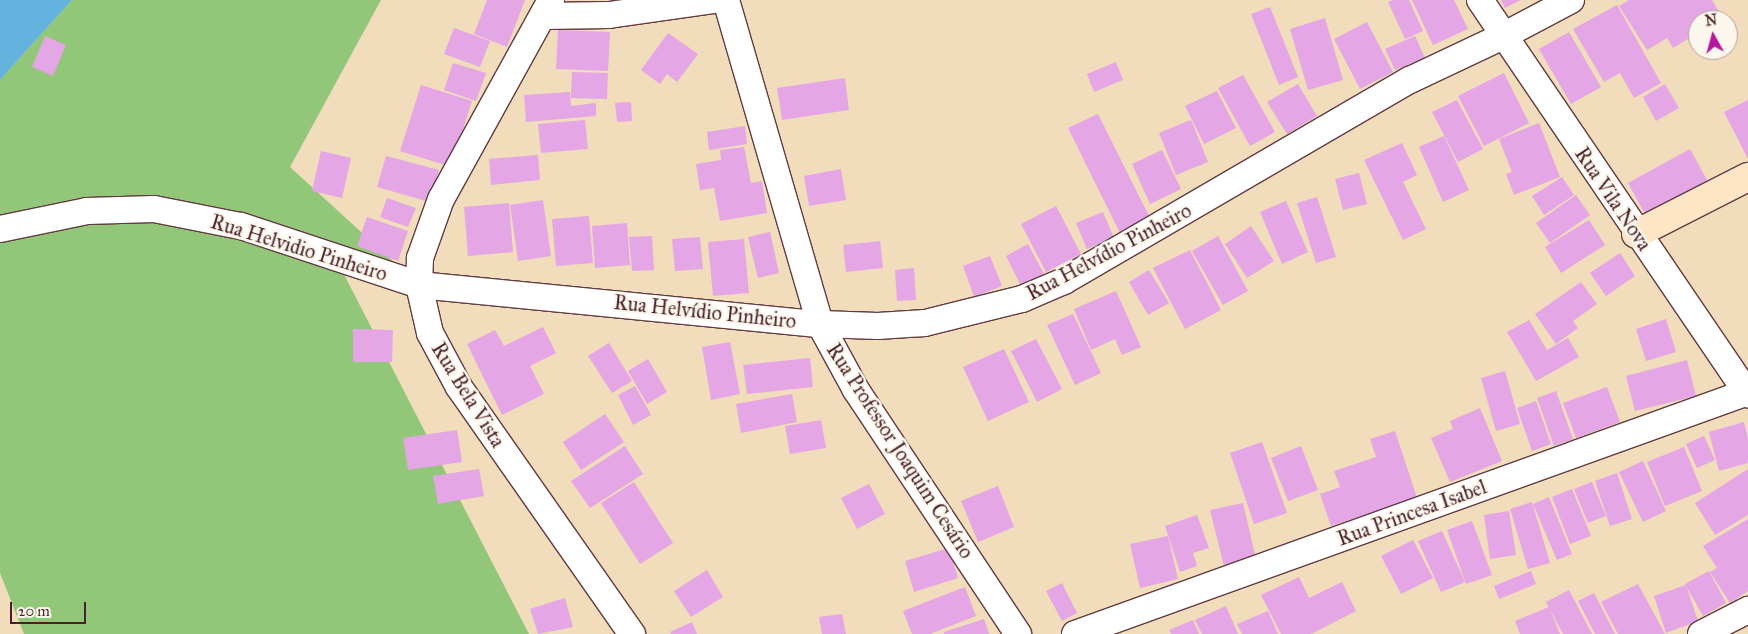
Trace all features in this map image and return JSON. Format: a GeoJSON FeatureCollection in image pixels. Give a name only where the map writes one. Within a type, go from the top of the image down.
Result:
{"type":"FeatureCollection","features":[{"type":"Feature","properties":{"kind":"street"},"geometry":{"type":"LineString","coordinates":[[547,8],[609,15],[713,0]]}},
{"type":"Feature","properties":{"kind":"street","name":"Rua Professor Joaquim Cesário"},"geometry":{"type":"LineString","coordinates":[[726,0],[820,324],[856,390],[1018,634]]}},
{"type":"Feature","properties":{"kind":"street","name":"Rua Vila Nova"},"geometry":{"type":"LineString","coordinates":[[1480,0],[1636,234],[1747,393]]}},
{"type":"Feature","properties":{"kind":"street","name":"Rua Helvídio Pinheiro"},"geometry":{"type":"LineString","coordinates":[[419,285],[820,324],[878,326],[925,323],[1022,299],[1112,255],[1410,80],[1503,36],[1571,0]]}},
{"type":"Feature","properties":{"kind":"street","name":"Rua Bela Vista"},"geometry":{"type":"LineString","coordinates":[[547,8],[442,198],[420,258],[419,285],[430,333],[459,388],[632,634]]}},
{"type":"Feature","properties":{"kind":"street"},"geometry":{"type":"LineString","coordinates":[[1636,234],[1748,177]]}},
{"type":"Feature","properties":{"kind":"street","name":"Rua Helvidio Pinheiro"},"geometry":{"type":"LineString","coordinates":[[0,229],[87,211],[154,209],[241,226],[419,285]]}},
{"type":"Feature","properties":{"kind":"street","name":"Rua Princesa Isabel"},"geometry":{"type":"LineString","coordinates":[[1076,634],[1747,393]]}},
{"type":"Feature","properties":{"kind":"street"},"geometry":{"type":"LineString","coordinates":[[1701,634],[1748,610]]}},
{"type":"Feature","properties":{"kind":"green space"},"geometry":{"type":"Polygon","coordinates":[[[72,0],[381,0],[290,167],[419,285],[335,257],[529,634],[24,634],[0,573],[0,80],[72,0]]]}},
{"type":"Feature","properties":{"kind":"water"},"geometry":{"type":"Polygon","coordinates":[[[0,0],[72,0],[0,80],[0,0]]]}},
{"type":"Feature","properties":{"kind":"building"},"geometry":{"type":"Polygon","coordinates":[[[487,0],[525,0],[507,47],[474,34],[487,0]]]}},
{"type":"Feature","properties":{"kind":"building"},"geometry":{"type":"Polygon","coordinates":[[[1393,0],[1409,0],[1423,31],[1405,39],[1388,2],[1393,0]]]}},
{"type":"Feature","properties":{"kind":"building"},"geometry":{"type":"Polygon","coordinates":[[[1412,0],[1454,0],[1468,29],[1433,45],[1412,0]]]}},
{"type":"Feature","properties":{"kind":"building"},"geometry":{"type":"Polygon","coordinates":[[[1501,0],[1521,0],[1505,8],[1501,0]]]}},
{"type":"Feature","properties":{"kind":"building"},"geometry":{"type":"Polygon","coordinates":[[[1629,0],[1712,0],[1718,10],[1688,10],[1688,39],[1673,48],[1667,38],[1647,50],[1619,6],[1629,0]]]}},
{"type":"Feature","properties":{"kind":"building"},"geometry":{"type":"Polygon","coordinates":[[[1617,5],[1661,83],[1634,98],[1620,73],[1604,82],[1573,29],[1617,5]]]}},
{"type":"Feature","properties":{"kind":"building"},"geometry":{"type":"Polygon","coordinates":[[[1270,7],[1298,77],[1279,85],[1251,14],[1270,7]]]}},
{"type":"Feature","properties":{"kind":"building"},"geometry":{"type":"Polygon","coordinates":[[[1325,18],[1343,80],[1308,90],[1290,29],[1325,18]]]}},
{"type":"Feature","properties":{"kind":"building"},"geometry":{"type":"Polygon","coordinates":[[[1367,22],[1393,72],[1360,89],[1334,39],[1367,22]]]}},
{"type":"Feature","properties":{"kind":"building"},"geometry":{"type":"Polygon","coordinates":[[[454,28],[490,41],[480,67],[444,54],[454,28]]]}},
{"type":"Feature","properties":{"kind":"building"},"geometry":{"type":"Polygon","coordinates":[[[558,30],[610,32],[608,71],[556,69],[558,30]]]}},
{"type":"Feature","properties":{"kind":"building"},"geometry":{"type":"Polygon","coordinates":[[[1569,32],[1601,87],[1571,104],[1539,49],[1569,32]]]}},
{"type":"Feature","properties":{"kind":"building"},"geometry":{"type":"Polygon","coordinates":[[[668,33],[698,54],[677,82],[667,74],[660,84],[641,70],[668,33]]]}},
{"type":"Feature","properties":{"kind":"building"},"geometry":{"type":"Polygon","coordinates":[[[45,36],[66,45],[53,76],[32,67],[45,36]]]}},
{"type":"Feature","properties":{"kind":"building"},"geometry":{"type":"Polygon","coordinates":[[[1415,36],[1425,58],[1395,70],[1385,49],[1415,36]]]}},
{"type":"Feature","properties":{"kind":"building"},"geometry":{"type":"Polygon","coordinates":[[[1116,62],[1123,80],[1094,92],[1087,74],[1116,62]]]}},
{"type":"Feature","properties":{"kind":"building"},"geometry":{"type":"Polygon","coordinates":[[[453,63],[486,73],[476,101],[444,90],[453,63]]]}},
{"type":"Feature","properties":{"kind":"building"},"geometry":{"type":"Polygon","coordinates":[[[572,72],[608,73],[607,99],[571,98],[572,72]]]}},
{"type":"Feature","properties":{"kind":"building"},"geometry":{"type":"Polygon","coordinates":[[[1504,73],[1529,123],[1484,146],[1458,96],[1504,73]]]}},
{"type":"Feature","properties":{"kind":"building"},"geometry":{"type":"Polygon","coordinates":[[[1243,75],[1275,132],[1250,146],[1218,88],[1243,75]]]}},
{"type":"Feature","properties":{"kind":"building"},"geometry":{"type":"Polygon","coordinates":[[[845,78],[849,110],[782,120],[777,88],[845,78]]]}},
{"type":"Feature","properties":{"kind":"building"},"geometry":{"type":"Polygon","coordinates":[[[1298,84],[1317,116],[1287,134],[1267,102],[1298,84]]]}},
{"type":"Feature","properties":{"kind":"building"},"geometry":{"type":"Polygon","coordinates":[[[1665,84],[1679,108],[1656,121],[1643,97],[1665,84]]]}},
{"type":"Feature","properties":{"kind":"building"},"geometry":{"type":"Polygon","coordinates":[[[421,85],[472,101],[451,167],[400,151],[421,85]]]}},
{"type":"Feature","properties":{"kind":"building"},"geometry":{"type":"Polygon","coordinates":[[[1217,91],[1236,128],[1204,144],[1185,106],[1217,91]]]}},
{"type":"Feature","properties":{"kind":"building"},"geometry":{"type":"Polygon","coordinates":[[[570,92],[571,106],[596,103],[596,116],[526,122],[524,95],[570,92]]]}},
{"type":"Feature","properties":{"kind":"building"},"geometry":{"type":"Polygon","coordinates":[[[1457,100],[1483,149],[1458,162],[1432,112],[1457,100]]]}},
{"type":"Feature","properties":{"kind":"building"},"geometry":{"type":"Polygon","coordinates":[[[1748,100],[1748,159],[1724,112],[1748,100]]]}},
{"type":"Feature","properties":{"kind":"building"},"geometry":{"type":"Polygon","coordinates":[[[631,102],[632,121],[617,122],[615,103],[631,102]]]}},
{"type":"Feature","properties":{"kind":"building"},"geometry":{"type":"Polygon","coordinates":[[[1098,114],[1150,218],[1120,233],[1068,128],[1098,114]]]}},
{"type":"Feature","properties":{"kind":"building"},"geometry":{"type":"Polygon","coordinates":[[[585,120],[588,149],[541,153],[538,124],[585,120]]]}},
{"type":"Feature","properties":{"kind":"building"},"geometry":{"type":"Polygon","coordinates":[[[1191,120],[1208,162],[1176,175],[1159,133],[1191,120]]]}},
{"type":"Feature","properties":{"kind":"building"},"geometry":{"type":"Polygon","coordinates":[[[1539,123],[1560,177],[1514,195],[1506,174],[1512,172],[1499,139],[1539,123]]]}},
{"type":"Feature","properties":{"kind":"building"},"geometry":{"type":"Polygon","coordinates":[[[745,126],[747,144],[709,150],[707,132],[745,126]]]}},
{"type":"Feature","properties":{"kind":"building"},"geometry":{"type":"Polygon","coordinates":[[[1444,136],[1469,190],[1443,202],[1419,147],[1444,136]]]}},
{"type":"Feature","properties":{"kind":"building"},"geometry":{"type":"Polygon","coordinates":[[[1402,143],[1417,175],[1403,182],[1426,229],[1403,240],[1364,160],[1402,143]]]}},
{"type":"Feature","properties":{"kind":"building"},"geometry":{"type":"Polygon","coordinates":[[[744,147],[751,183],[762,181],[767,213],[720,221],[714,188],[700,190],[696,164],[721,160],[720,150],[744,147]]]}},
{"type":"Feature","properties":{"kind":"building"},"geometry":{"type":"Polygon","coordinates":[[[1690,149],[1712,189],[1650,223],[1628,183],[1690,149]]]}},
{"type":"Feature","properties":{"kind":"building"},"geometry":{"type":"Polygon","coordinates":[[[1162,150],[1181,189],[1150,204],[1132,164],[1162,150]]]}},
{"type":"Feature","properties":{"kind":"building"},"geometry":{"type":"Polygon","coordinates":[[[321,151],[351,158],[342,198],[312,191],[321,151]]]}},
{"type":"Feature","properties":{"kind":"building"},"geometry":{"type":"Polygon","coordinates":[[[538,155],[540,180],[491,185],[489,159],[538,155]]]}},
{"type":"Feature","properties":{"kind":"building"},"geometry":{"type":"Polygon","coordinates":[[[386,156],[439,170],[430,202],[377,187],[386,156]]]}},
{"type":"Feature","properties":{"kind":"building"},"geometry":{"type":"Polygon","coordinates":[[[841,169],[846,200],[809,206],[804,176],[841,169]]]}},
{"type":"Feature","properties":{"kind":"building"},"geometry":{"type":"Polygon","coordinates":[[[1359,173],[1367,204],[1343,210],[1335,179],[1359,173]]]}},
{"type":"Feature","properties":{"kind":"building"},"geometry":{"type":"Polygon","coordinates":[[[1562,177],[1574,195],[1544,215],[1532,196],[1562,177]]]}},
{"type":"Feature","properties":{"kind":"building"},"geometry":{"type":"Polygon","coordinates":[[[1576,195],[1590,215],[1550,243],[1536,223],[1576,195]]]}},
{"type":"Feature","properties":{"kind":"building"},"geometry":{"type":"Polygon","coordinates":[[[1317,197],[1336,257],[1316,263],[1297,203],[1317,197]]]}},
{"type":"Feature","properties":{"kind":"building"},"geometry":{"type":"Polygon","coordinates":[[[387,198],[416,208],[408,227],[380,217],[387,198]]]}},
{"type":"Feature","properties":{"kind":"building"},"geometry":{"type":"Polygon","coordinates":[[[543,200],[551,256],[518,261],[510,205],[543,200]]]}},
{"type":"Feature","properties":{"kind":"building"},"geometry":{"type":"Polygon","coordinates":[[[1286,201],[1308,252],[1282,264],[1260,212],[1286,201]]]}},
{"type":"Feature","properties":{"kind":"building"},"geometry":{"type":"Polygon","coordinates":[[[509,203],[513,252],[468,256],[464,207],[509,203]]]}},
{"type":"Feature","properties":{"kind":"building"},"geometry":{"type":"Polygon","coordinates":[[[1056,206],[1081,254],[1046,272],[1021,224],[1056,206]]]}},
{"type":"Feature","properties":{"kind":"building"},"geometry":{"type":"Polygon","coordinates":[[[1103,212],[1114,238],[1087,249],[1076,223],[1103,212]]]}},
{"type":"Feature","properties":{"kind":"building"},"geometry":{"type":"Polygon","coordinates":[[[589,216],[593,263],[556,266],[552,219],[589,216]]]}},
{"type":"Feature","properties":{"kind":"building"},"geometry":{"type":"Polygon","coordinates":[[[367,217],[408,231],[398,261],[357,246],[367,217]]]}},
{"type":"Feature","properties":{"kind":"building"},"geometry":{"type":"Polygon","coordinates":[[[1589,220],[1605,245],[1561,273],[1545,247],[1589,220]]]}},
{"type":"Feature","properties":{"kind":"building"},"geometry":{"type":"Polygon","coordinates":[[[627,223],[630,265],[595,268],[592,226],[627,223]]]}},
{"type":"Feature","properties":{"kind":"building"},"geometry":{"type":"Polygon","coordinates":[[[1251,226],[1274,261],[1247,278],[1225,244],[1251,226]]]}},
{"type":"Feature","properties":{"kind":"building"},"geometry":{"type":"Polygon","coordinates":[[[770,232],[779,273],[758,278],[748,237],[770,232]]]}},
{"type":"Feature","properties":{"kind":"building"},"geometry":{"type":"Polygon","coordinates":[[[652,236],[654,270],[632,271],[629,237],[652,236]]]}},
{"type":"Feature","properties":{"kind":"building"},"geometry":{"type":"Polygon","coordinates":[[[1218,236],[1248,291],[1223,305],[1192,251],[1218,236]]]}},
{"type":"Feature","properties":{"kind":"building"},"geometry":{"type":"Polygon","coordinates":[[[700,237],[703,269],[675,271],[672,239],[700,237]]]}},
{"type":"Feature","properties":{"kind":"building"},"geometry":{"type":"Polygon","coordinates":[[[744,239],[749,293],[713,296],[708,242],[744,239]]]}},
{"type":"Feature","properties":{"kind":"building"},"geometry":{"type":"Polygon","coordinates":[[[880,241],[883,268],[846,272],[843,245],[880,241]]]}},
{"type":"Feature","properties":{"kind":"building"},"geometry":{"type":"Polygon","coordinates":[[[1028,244],[1044,274],[1021,286],[1006,256],[1028,244]]]}},
{"type":"Feature","properties":{"kind":"building"},"geometry":{"type":"Polygon","coordinates":[[[1190,250],[1221,310],[1185,329],[1153,268],[1190,250]]]}},
{"type":"Feature","properties":{"kind":"building"},"geometry":{"type":"Polygon","coordinates":[[[1620,253],[1635,276],[1606,296],[1590,273],[1620,253]]]}},
{"type":"Feature","properties":{"kind":"building"},"geometry":{"type":"Polygon","coordinates":[[[990,256],[1002,286],[974,297],[963,266],[990,256]]]}},
{"type":"Feature","properties":{"kind":"building"},"geometry":{"type":"Polygon","coordinates":[[[914,268],[916,300],[897,301],[895,270],[914,268]]]}},
{"type":"Feature","properties":{"kind":"building"},"geometry":{"type":"Polygon","coordinates":[[[1149,270],[1169,303],[1148,315],[1129,282],[1149,270]]]}},
{"type":"Feature","properties":{"kind":"building"},"geometry":{"type":"Polygon","coordinates":[[[1581,282],[1597,304],[1573,321],[1578,328],[1556,344],[1535,314],[1581,282]]]}},
{"type":"Feature","properties":{"kind":"building"},"geometry":{"type":"Polygon","coordinates":[[[1116,291],[1141,347],[1122,355],[1115,339],[1091,350],[1074,309],[1116,291]]]}},
{"type":"Feature","properties":{"kind":"building"},"geometry":{"type":"Polygon","coordinates":[[[1073,314],[1101,373],[1075,385],[1047,325],[1073,314]]]}},
{"type":"Feature","properties":{"kind":"building"},"geometry":{"type":"Polygon","coordinates":[[[1666,319],[1676,352],[1646,361],[1636,329],[1666,319]]]}},
{"type":"Feature","properties":{"kind":"building"},"geometry":{"type":"Polygon","coordinates":[[[1529,320],[1547,350],[1568,338],[1579,357],[1536,381],[1507,332],[1529,320]]]}},
{"type":"Feature","properties":{"kind":"building"},"geometry":{"type":"Polygon","coordinates":[[[543,327],[556,353],[530,366],[544,394],[502,415],[467,344],[495,330],[504,346],[543,327]]]}},
{"type":"Feature","properties":{"kind":"building"},"geometry":{"type":"Polygon","coordinates":[[[353,329],[393,330],[392,362],[353,362],[353,329]]]}},
{"type":"Feature","properties":{"kind":"building"},"geometry":{"type":"Polygon","coordinates":[[[1036,339],[1062,389],[1037,402],[1011,351],[1036,339]]]}},
{"type":"Feature","properties":{"kind":"building"},"geometry":{"type":"Polygon","coordinates":[[[730,342],[740,394],[711,400],[702,347],[730,342]]]}},
{"type":"Feature","properties":{"kind":"building"},"geometry":{"type":"Polygon","coordinates":[[[609,343],[632,381],[612,393],[588,356],[609,343]]]}},
{"type":"Feature","properties":{"kind":"building"},"geometry":{"type":"Polygon","coordinates":[[[1004,349],[1029,402],[988,421],[963,367],[1004,349]]]}},
{"type":"Feature","properties":{"kind":"building"},"geometry":{"type":"Polygon","coordinates":[[[810,358],[813,387],[747,394],[743,365],[810,358]]]}},
{"type":"Feature","properties":{"kind":"building"},"geometry":{"type":"Polygon","coordinates":[[[648,359],[667,392],[647,404],[628,371],[648,359]]]}},
{"type":"Feature","properties":{"kind":"building"},"geometry":{"type":"Polygon","coordinates":[[[1687,360],[1696,396],[1635,411],[1626,376],[1687,360]]]}},
{"type":"Feature","properties":{"kind":"building"},"geometry":{"type":"Polygon","coordinates":[[[1505,371],[1520,424],[1496,431],[1481,378],[1505,371]]]}},
{"type":"Feature","properties":{"kind":"building"},"geometry":{"type":"Polygon","coordinates":[[[635,386],[651,415],[633,425],[618,395],[635,386]]]}},
{"type":"Feature","properties":{"kind":"building"},"geometry":{"type":"Polygon","coordinates":[[[1607,387],[1620,422],[1576,438],[1563,403],[1607,387]]]}},
{"type":"Feature","properties":{"kind":"building"},"geometry":{"type":"Polygon","coordinates":[[[1556,391],[1573,439],[1554,446],[1537,398],[1556,391]]]}},
{"type":"Feature","properties":{"kind":"building"},"geometry":{"type":"Polygon","coordinates":[[[792,394],[797,422],[741,433],[736,404],[792,394]]]}},
{"type":"Feature","properties":{"kind":"building"},"geometry":{"type":"Polygon","coordinates":[[[1536,401],[1551,444],[1532,451],[1517,408],[1536,401]]]}},
{"type":"Feature","properties":{"kind":"building"},"geometry":{"type":"Polygon","coordinates":[[[1480,408],[1502,461],[1450,482],[1431,438],[1453,429],[1450,421],[1480,408]]]}},
{"type":"Feature","properties":{"kind":"building"},"geometry":{"type":"Polygon","coordinates":[[[605,414],[624,442],[581,470],[563,442],[605,414]]]}},
{"type":"Feature","properties":{"kind":"building"},"geometry":{"type":"Polygon","coordinates":[[[821,420],[826,448],[790,454],[785,426],[821,420]]]}},
{"type":"Feature","properties":{"kind":"building"},"geometry":{"type":"Polygon","coordinates":[[[1744,422],[1748,439],[1748,463],[1719,471],[1709,432],[1744,422]]]}},
{"type":"Feature","properties":{"kind":"building"},"geometry":{"type":"Polygon","coordinates":[[[457,430],[462,462],[408,470],[403,438],[457,430]]]}},
{"type":"Feature","properties":{"kind":"building"},"geometry":{"type":"Polygon","coordinates":[[[1395,431],[1417,498],[1331,526],[1320,494],[1340,487],[1334,471],[1376,457],[1370,439],[1395,431]]]}},
{"type":"Feature","properties":{"kind":"building"},"geometry":{"type":"Polygon","coordinates":[[[1704,436],[1715,460],[1697,468],[1686,444],[1704,436]]]}},
{"type":"Feature","properties":{"kind":"building"},"geometry":{"type":"Polygon","coordinates":[[[1262,442],[1287,513],[1254,524],[1230,453],[1262,442]]]}},
{"type":"Feature","properties":{"kind":"building"},"geometry":{"type":"Polygon","coordinates":[[[625,446],[643,474],[590,508],[571,481],[625,446]]]}},
{"type":"Feature","properties":{"kind":"building"},"geometry":{"type":"Polygon","coordinates":[[[1301,446],[1318,490],[1288,501],[1271,458],[1301,446]]]}},
{"type":"Feature","properties":{"kind":"building"},"geometry":{"type":"Polygon","coordinates":[[[1684,447],[1702,491],[1665,506],[1647,462],[1684,447]]]}},
{"type":"Feature","properties":{"kind":"building"},"geometry":{"type":"Polygon","coordinates":[[[1643,461],[1666,511],[1643,522],[1619,472],[1643,461]]]}},
{"type":"Feature","properties":{"kind":"building"},"geometry":{"type":"Polygon","coordinates":[[[479,469],[484,496],[438,504],[433,476],[479,469]]]}},
{"type":"Feature","properties":{"kind":"building"},"geometry":{"type":"Polygon","coordinates":[[[1748,469],[1748,515],[1715,535],[1695,503],[1748,469]]]}},
{"type":"Feature","properties":{"kind":"building"},"geometry":{"type":"Polygon","coordinates":[[[1617,473],[1632,519],[1610,526],[1595,481],[1617,473]]]}},
{"type":"Feature","properties":{"kind":"building"},"geometry":{"type":"Polygon","coordinates":[[[634,482],[673,543],[640,564],[601,503],[634,482]]]}},
{"type":"Feature","properties":{"kind":"building"},"geometry":{"type":"Polygon","coordinates":[[[1592,482],[1606,516],[1588,523],[1574,489],[1592,482]]]}},
{"type":"Feature","properties":{"kind":"building"},"geometry":{"type":"Polygon","coordinates":[[[869,484],[885,514],[857,529],[841,498],[869,484]]]}},
{"type":"Feature","properties":{"kind":"building"},"geometry":{"type":"Polygon","coordinates":[[[998,486],[1014,527],[978,542],[961,501],[998,486]]]}},
{"type":"Feature","properties":{"kind":"building"},"geometry":{"type":"Polygon","coordinates":[[[1572,489],[1591,536],[1570,544],[1552,497],[1572,489]]]}},
{"type":"Feature","properties":{"kind":"building"},"geometry":{"type":"Polygon","coordinates":[[[1549,497],[1572,554],[1557,560],[1533,504],[1549,497]]]}},
{"type":"Feature","properties":{"kind":"building"},"geometry":{"type":"Polygon","coordinates":[[[1532,502],[1550,563],[1528,569],[1510,509],[1532,502]]]}},
{"type":"Feature","properties":{"kind":"building"},"geometry":{"type":"Polygon","coordinates":[[[1243,503],[1256,559],[1224,566],[1210,510],[1243,503]]]}},
{"type":"Feature","properties":{"kind":"building"},"geometry":{"type":"Polygon","coordinates":[[[1509,511],[1516,555],[1490,559],[1484,515],[1509,511]]]}},
{"type":"Feature","properties":{"kind":"building"},"geometry":{"type":"Polygon","coordinates":[[[1197,515],[1209,548],[1193,553],[1197,566],[1180,572],[1165,526],[1197,515]]]}},
{"type":"Feature","properties":{"kind":"building"},"geometry":{"type":"Polygon","coordinates":[[[1748,519],[1748,591],[1730,603],[1710,572],[1717,568],[1703,546],[1748,519]]]}},
{"type":"Feature","properties":{"kind":"building"},"geometry":{"type":"Polygon","coordinates":[[[1472,521],[1492,575],[1466,584],[1447,530],[1472,521]]]}},
{"type":"Feature","properties":{"kind":"building"},"geometry":{"type":"Polygon","coordinates":[[[1442,531],[1465,582],[1441,592],[1418,541],[1442,531]]]}},
{"type":"Feature","properties":{"kind":"building"},"geometry":{"type":"Polygon","coordinates":[[[1168,536],[1178,579],[1140,588],[1130,544],[1168,536]]]}},
{"type":"Feature","properties":{"kind":"building"},"geometry":{"type":"Polygon","coordinates":[[[1413,540],[1433,578],[1401,594],[1381,556],[1413,540]]]}},
{"type":"Feature","properties":{"kind":"building"},"geometry":{"type":"Polygon","coordinates":[[[949,548],[958,578],[914,592],[905,561],[949,548]]]}},
{"type":"Feature","properties":{"kind":"building"},"geometry":{"type":"Polygon","coordinates":[[[707,570],[723,597],[691,617],[674,591],[707,570]]]}},
{"type":"Feature","properties":{"kind":"building"},"geometry":{"type":"Polygon","coordinates":[[[1531,571],[1536,584],[1499,599],[1494,586],[1531,571]]]}},
{"type":"Feature","properties":{"kind":"building"},"geometry":{"type":"Polygon","coordinates":[[[1709,571],[1726,603],[1703,616],[1685,584],[1709,571]]]}},
{"type":"Feature","properties":{"kind":"building"},"geometry":{"type":"Polygon","coordinates":[[[1299,577],[1309,598],[1342,582],[1356,611],[1311,634],[1281,634],[1261,595],[1299,577]]]}},
{"type":"Feature","properties":{"kind":"building"},"geometry":{"type":"Polygon","coordinates":[[[1062,583],[1077,613],[1062,621],[1046,591],[1062,583]]]}},
{"type":"Feature","properties":{"kind":"building"},"geometry":{"type":"Polygon","coordinates":[[[1638,584],[1665,634],[1618,634],[1601,602],[1638,584]]]}},
{"type":"Feature","properties":{"kind":"building"},"geometry":{"type":"Polygon","coordinates":[[[1686,585],[1698,621],[1666,633],[1654,596],[1686,585]]]}},
{"type":"Feature","properties":{"kind":"building"},"geometry":{"type":"Polygon","coordinates":[[[965,587],[976,616],[930,634],[912,634],[903,611],[965,587]]]}},
{"type":"Feature","properties":{"kind":"building"},"geometry":{"type":"Polygon","coordinates":[[[1569,590],[1592,634],[1563,634],[1546,602],[1569,590]]]}},
{"type":"Feature","properties":{"kind":"building"},"geometry":{"type":"Polygon","coordinates":[[[1594,593],[1615,634],[1595,634],[1578,601],[1594,593]]]}},
{"type":"Feature","properties":{"kind":"building"},"geometry":{"type":"Polygon","coordinates":[[[565,598],[573,627],[538,634],[530,609],[565,598]]]}},
{"type":"Feature","properties":{"kind":"building"},"geometry":{"type":"Polygon","coordinates":[[[1226,606],[1238,634],[1202,634],[1195,620],[1226,606]]]}},
{"type":"Feature","properties":{"kind":"building"},"geometry":{"type":"Polygon","coordinates":[[[1549,607],[1560,634],[1520,634],[1515,621],[1549,607]]]}},
{"type":"Feature","properties":{"kind":"building"},"geometry":{"type":"Polygon","coordinates":[[[1268,611],[1278,634],[1242,634],[1237,624],[1268,611]]]}},
{"type":"Feature","properties":{"kind":"building"},"geometry":{"type":"Polygon","coordinates":[[[842,614],[846,634],[822,634],[819,617],[842,614]]]}},
{"type":"Feature","properties":{"kind":"building"},"geometry":{"type":"Polygon","coordinates":[[[984,619],[989,634],[944,634],[944,632],[984,619]]]}},
{"type":"Feature","properties":{"kind":"building"},"geometry":{"type":"Polygon","coordinates":[[[1193,620],[1199,634],[1171,634],[1169,630],[1193,620]]]}},
{"type":"Feature","properties":{"kind":"building"},"geometry":{"type":"Polygon","coordinates":[[[692,622],[697,634],[671,634],[670,632],[692,622]]]}}]}
